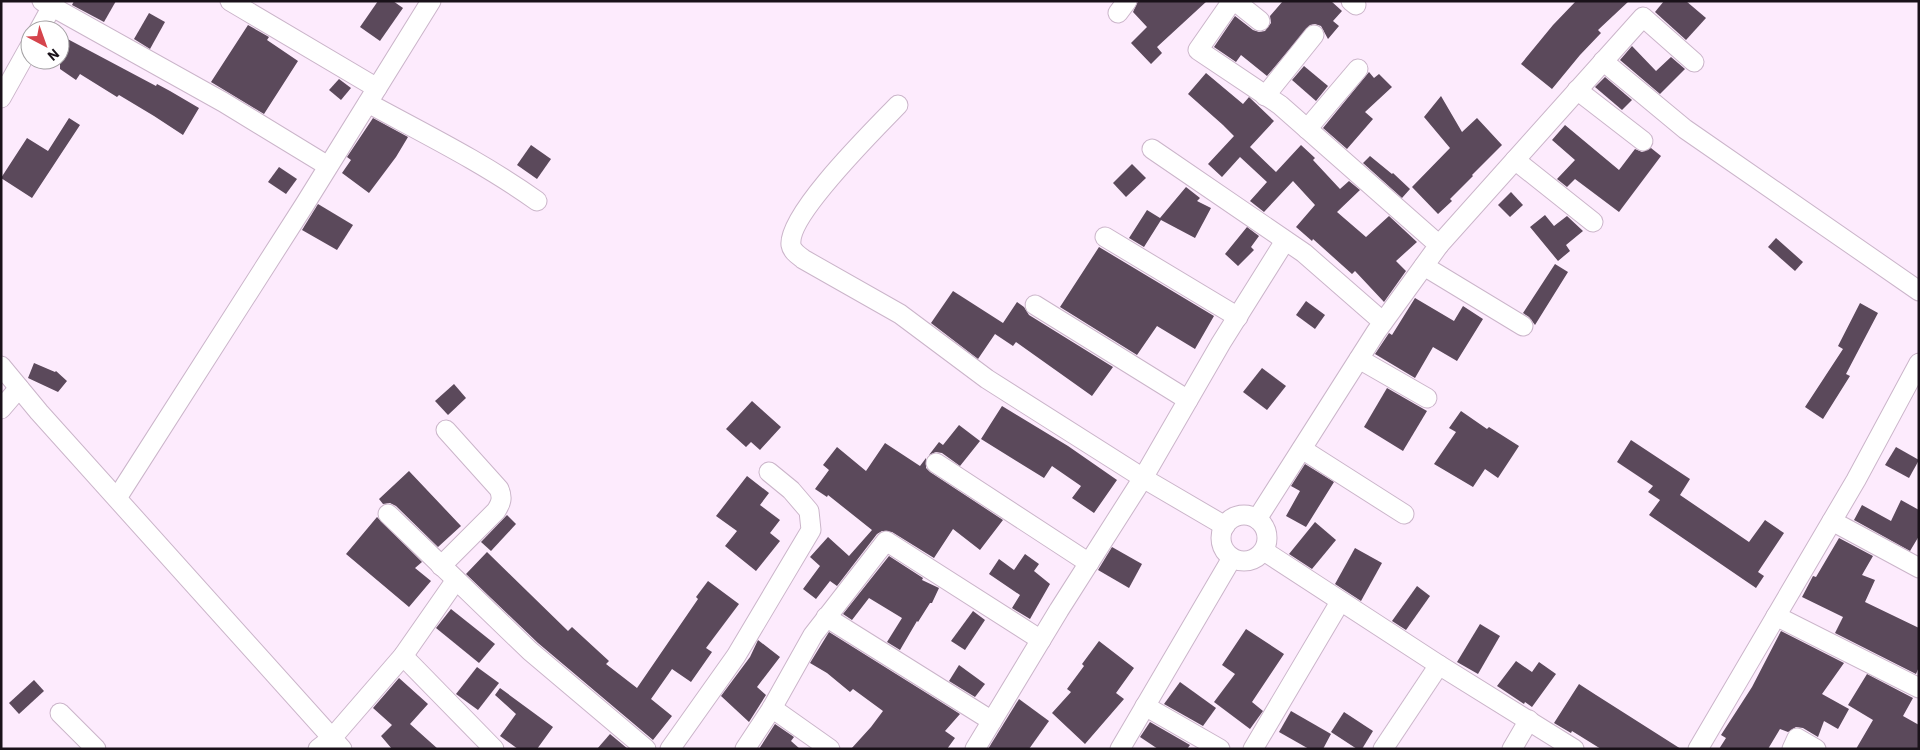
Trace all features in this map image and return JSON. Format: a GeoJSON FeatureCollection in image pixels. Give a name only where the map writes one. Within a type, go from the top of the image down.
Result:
{"type":"FeatureCollection","features":[{"type":"Feature","properties":{"kind":"street"},"geometry":{"type":"LineString","coordinates":[[230,1],[474,161],[514,184],[537,201]]}},
{"type":"Feature","properties":{"kind":"street"},"geometry":{"type":"LineString","coordinates":[[1260,21],[1234,1],[1198,50],[1280,105],[1439,244]]}},
{"type":"Feature","properties":{"kind":"street"},"geometry":{"type":"LineString","coordinates":[[43,20],[50,3],[223,102],[328,166]]}},
{"type":"Feature","properties":{"kind":"street"},"geometry":{"type":"LineString","coordinates":[[117,498],[372,95],[422,4]]}},
{"type":"Feature","properties":{"kind":"street"},"geometry":{"type":"LineString","coordinates":[[1257,519],[1383,322],[1439,244],[1643,17],[1694,62]]}},
{"type":"Feature","properties":{"kind":"street"},"geometry":{"type":"LineString","coordinates":[[1265,96],[1314,35]]}},
{"type":"Feature","properties":{"kind":"street"},"geometry":{"type":"LineString","coordinates":[[1603,61],[1685,130],[1919,291]]}},
{"type":"Feature","properties":{"kind":"street"},"geometry":{"type":"LineString","coordinates":[[2,94],[20,63]]}},
{"type":"Feature","properties":{"kind":"street"},"geometry":{"type":"LineString","coordinates":[[1307,129],[1358,69]]}},
{"type":"Feature","properties":{"kind":"street"},"geometry":{"type":"LineString","coordinates":[[1577,90],[1643,142]]}},
{"type":"Feature","properties":{"kind":"street"},"geometry":{"type":"LineString","coordinates":[[898,106],[821,188],[796,226],[790,244],[792,248],[803,259],[900,314],[987,379],[1143,478],[1225,526]]}},
{"type":"Feature","properties":{"kind":"street"},"geometry":{"type":"LineString","coordinates":[[1152,150],[1304,253],[1383,322]]}},
{"type":"Feature","properties":{"kind":"street"},"geometry":{"type":"LineString","coordinates":[[1515,160],[1593,222]]}},
{"type":"Feature","properties":{"kind":"street"},"geometry":{"type":"LineString","coordinates":[[1105,237],[1238,317]]}},
{"type":"Feature","properties":{"kind":"street"},"geometry":{"type":"LineString","coordinates":[[975,749],[1143,478],[1285,241]]}},
{"type":"Feature","properties":{"kind":"street"},"geometry":{"type":"LineString","coordinates":[[1424,266],[1523,326]]}},
{"type":"Feature","properties":{"kind":"street"},"geometry":{"type":"LineString","coordinates":[[1035,305],[1188,400]]}},
{"type":"Feature","properties":{"kind":"street"},"geometry":{"type":"LineString","coordinates":[[1359,359],[1427,398]]}},
{"type":"Feature","properties":{"kind":"street"},"geometry":{"type":"LineString","coordinates":[[1698,749],[1856,480],[1919,363]]}},
{"type":"Feature","properties":{"kind":"street"},"geometry":{"type":"LineString","coordinates":[[1,366],[331,745],[403,656],[456,580]]}},
{"type":"Feature","properties":{"kind":"street"},"geometry":{"type":"LineString","coordinates":[[1,409],[19,388]]}},
{"type":"Feature","properties":{"kind":"street"},"geometry":{"type":"LineString","coordinates":[[441,566],[496,511],[501,503],[502,496],[499,489],[446,430]]}},
{"type":"Feature","properties":{"kind":"street"},"geometry":{"type":"LineString","coordinates":[[1302,449],[1404,514]]}},
{"type":"Feature","properties":{"kind":"street"},"geometry":{"type":"LineString","coordinates":[[936,463],[1089,563]]}},
{"type":"Feature","properties":{"kind":"street"},"geometry":{"type":"LineString","coordinates":[[670,749],[736,656],[811,530],[809,511],[791,490],[769,472]]}},
{"type":"Feature","properties":{"kind":"street"},"geometry":{"type":"LineString","coordinates":[[388,514],[530,651],[646,749]]}},
{"type":"Feature","properties":{"kind":"street"},"geometry":{"type":"LineString","coordinates":[[1244,515],[1257,519],[1266,530],[1267,544],[1264,551],[1253,560],[1246,562],[1232,558],[1223,547],[1222,532],[1225,526],[1236,517],[1244,515]]}},
{"type":"Feature","properties":{"kind":"street"},"geometry":{"type":"LineString","coordinates":[[1832,521],[1919,568]]}},
{"type":"Feature","properties":{"kind":"street"},"geometry":{"type":"LineString","coordinates":[[745,749],[772,708],[812,634],[886,541],[1041,640]]}},
{"type":"Feature","properties":{"kind":"street"},"geometry":{"type":"LineString","coordinates":[[1264,551],[1340,602],[1574,749]]}},
{"type":"Feature","properties":{"kind":"street"},"geometry":{"type":"LineString","coordinates":[[1120,749],[1232,558]]}},
{"type":"Feature","properties":{"kind":"street"},"geometry":{"type":"LineString","coordinates":[[1253,749],[1340,602]]}},
{"type":"Feature","properties":{"kind":"street"},"geometry":{"type":"LineString","coordinates":[[1776,616],[1919,688]]}},
{"type":"Feature","properties":{"kind":"street"},"geometry":{"type":"LineString","coordinates":[[826,617],[992,721]]}},
{"type":"Feature","properties":{"kind":"street"},"geometry":{"type":"LineString","coordinates":[[403,656],[494,749]]}},
{"type":"Feature","properties":{"kind":"street"},"geometry":{"type":"LineString","coordinates":[[1383,749],[1439,665]]}},
{"type":"Feature","properties":{"kind":"street"},"geometry":{"type":"LineString","coordinates":[[1145,706],[1220,749]]}},
{"type":"Feature","properties":{"kind":"street"},"geometry":{"type":"LineString","coordinates":[[772,708],[830,749]]}},
{"type":"Feature","properties":{"kind":"street"},"geometry":{"type":"LineString","coordinates":[[60,712],[96,749]]}},
{"type":"Feature","properties":{"kind":"street"},"geometry":{"type":"LineString","coordinates":[[1512,749],[1529,720]]}},
{"type":"Feature","properties":{"kind":"street"},"geometry":{"type":"LineString","coordinates":[[1792,749],[1797,738],[1816,749]]}},
{"type":"Feature","properties":{"kind":"building"},"geometry":{"type":"Polygon","coordinates":[[[74,1],[116,1],[104,22],[72,5],[74,1]]]}},
{"type":"Feature","properties":{"kind":"building"},"geometry":{"type":"Polygon","coordinates":[[[378,1],[393,1],[403,8],[380,41],[360,27],[378,1]]]}},
{"type":"Feature","properties":{"kind":"building"},"geometry":{"type":"Polygon","coordinates":[[[1138,1],[1207,1],[1157,47],[1162,53],[1151,64],[1131,43],[1147,27],[1133,12],[1138,1]]]}},
{"type":"Feature","properties":{"kind":"building"},"geometry":{"type":"Polygon","coordinates":[[[1283,1],[1331,1],[1342,11],[1333,21],[1339,26],[1328,39],[1321,26],[1310,25],[1267,76],[1241,55],[1236,62],[1214,47],[1235,16],[1253,30],[1265,31],[1271,23],[1270,16],[1283,1]]]}},
{"type":"Feature","properties":{"kind":"building"},"geometry":{"type":"Polygon","coordinates":[[[1576,1],[1629,1],[1598,30],[1601,33],[1552,89],[1521,64],[1553,25],[1576,1]]]}},
{"type":"Feature","properties":{"kind":"building"},"geometry":{"type":"Polygon","coordinates":[[[1664,1],[1686,1],[1706,18],[1686,40],[1655,12],[1664,1]]]}},
{"type":"Feature","properties":{"kind":"building"},"geometry":{"type":"Polygon","coordinates":[[[149,13],[165,22],[150,49],[134,39],[149,13]]]}},
{"type":"Feature","properties":{"kind":"building"},"geometry":{"type":"Polygon","coordinates":[[[248,25],[269,37],[267,40],[298,61],[264,114],[211,82],[248,25]]]}},
{"type":"Feature","properties":{"kind":"building"},"geometry":{"type":"Polygon","coordinates":[[[70,40],[156,86],[157,84],[199,108],[183,135],[119,95],[117,97],[80,74],[76,80],[61,70],[70,70],[70,40]]]}},
{"type":"Feature","properties":{"kind":"building"},"geometry":{"type":"Polygon","coordinates":[[[1632,46],[1656,71],[1671,57],[1685,69],[1660,94],[1620,60],[1632,46]]]}},
{"type":"Feature","properties":{"kind":"building"},"geometry":{"type":"Polygon","coordinates":[[[1304,66],[1328,86],[1316,101],[1292,80],[1304,66]]]}},
{"type":"Feature","properties":{"kind":"building"},"geometry":{"type":"Polygon","coordinates":[[[1369,72],[1374,78],[1379,74],[1392,87],[1365,112],[1373,119],[1347,149],[1323,128],[1369,72]]]}},
{"type":"Feature","properties":{"kind":"building"},"geometry":{"type":"Polygon","coordinates":[[[1206,73],[1243,104],[1249,97],[1274,121],[1250,147],[1276,172],[1301,145],[1315,158],[1313,160],[1340,189],[1349,181],[1360,190],[1337,212],[1366,237],[1389,216],[1417,242],[1396,261],[1406,271],[1384,302],[1355,271],[1352,274],[1313,239],[1312,241],[1296,227],[1315,205],[1293,181],[1264,212],[1250,201],[1267,182],[1240,157],[1222,177],[1208,164],[1234,136],[1188,94],[1206,73]]]}},
{"type":"Feature","properties":{"kind":"building"},"geometry":{"type":"Polygon","coordinates":[[[1605,77],[1632,100],[1622,110],[1595,87],[1605,77]]]}},
{"type":"Feature","properties":{"kind":"building"},"geometry":{"type":"Polygon","coordinates":[[[339,79],[351,88],[341,100],[329,90],[339,79]]]}},
{"type":"Feature","properties":{"kind":"building"},"geometry":{"type":"Polygon","coordinates":[[[1441,96],[1462,132],[1477,118],[1502,145],[1472,175],[1450,199],[1452,201],[1438,214],[1412,187],[1450,148],[1424,117],[1441,96]]]}},
{"type":"Feature","properties":{"kind":"building"},"geometry":{"type":"Polygon","coordinates":[[[69,118],[80,125],[32,198],[1,178],[27,138],[48,151],[69,118]]]}},
{"type":"Feature","properties":{"kind":"building"},"geometry":{"type":"Polygon","coordinates":[[[373,118],[408,137],[396,157],[369,193],[342,173],[351,160],[347,157],[373,118]]]}},
{"type":"Feature","properties":{"kind":"building"},"geometry":{"type":"Polygon","coordinates":[[[1565,125],[1619,170],[1635,149],[1642,152],[1651,148],[1661,156],[1619,212],[1575,179],[1567,187],[1557,179],[1575,160],[1552,140],[1565,125]]]}},
{"type":"Feature","properties":{"kind":"building"},"geometry":{"type":"Polygon","coordinates":[[[531,145],[551,159],[537,179],[517,165],[531,145]]]}},
{"type":"Feature","properties":{"kind":"building"},"geometry":{"type":"Polygon","coordinates":[[[1370,156],[1393,173],[1410,189],[1402,198],[1363,163],[1370,156]]]}},
{"type":"Feature","properties":{"kind":"building"},"geometry":{"type":"Polygon","coordinates":[[[1132,164],[1146,178],[1126,197],[1113,183],[1132,164]]]}},
{"type":"Feature","properties":{"kind":"building"},"geometry":{"type":"Polygon","coordinates":[[[279,167],[297,179],[286,194],[268,182],[279,167]]]}},
{"type":"Feature","properties":{"kind":"building"},"geometry":{"type":"Polygon","coordinates":[[[1186,187],[1200,198],[1197,201],[1211,208],[1195,238],[1161,220],[1144,247],[1129,238],[1147,210],[1160,218],[1186,187]]]}},
{"type":"Feature","properties":{"kind":"building"},"geometry":{"type":"Polygon","coordinates":[[[1511,192],[1523,205],[1510,217],[1498,205],[1511,192]]]}},
{"type":"Feature","properties":{"kind":"building"},"geometry":{"type":"Polygon","coordinates":[[[318,204],[353,225],[337,250],[302,230],[318,204]]]}},
{"type":"Feature","properties":{"kind":"building"},"geometry":{"type":"Polygon","coordinates":[[[1545,215],[1554,226],[1567,216],[1583,231],[1566,245],[1570,251],[1558,261],[1530,227],[1545,215]]]}},
{"type":"Feature","properties":{"kind":"building"},"geometry":{"type":"Polygon","coordinates":[[[1247,227],[1259,236],[1251,247],[1254,250],[1238,266],[1225,254],[1247,227]]]}},
{"type":"Feature","properties":{"kind":"building"},"geometry":{"type":"Polygon","coordinates":[[[1776,238],[1803,262],[1795,271],[1768,247],[1776,238]]]}},
{"type":"Feature","properties":{"kind":"building"},"geometry":{"type":"Polygon","coordinates":[[[1099,247],[1214,316],[1195,349],[1157,326],[1137,355],[1060,307],[1099,247]]]}},
{"type":"Feature","properties":{"kind":"building"},"geometry":{"type":"Polygon","coordinates":[[[1555,264],[1568,272],[1535,325],[1523,313],[1555,264]]]}},
{"type":"Feature","properties":{"kind":"building"},"geometry":{"type":"Polygon","coordinates":[[[953,291],[1003,323],[1017,302],[1024,307],[1029,315],[1113,367],[1092,396],[1016,342],[1013,346],[995,334],[978,359],[931,323],[953,291]]]}},
{"type":"Feature","properties":{"kind":"building"},"geometry":{"type":"Polygon","coordinates":[[[1415,298],[1454,321],[1463,306],[1483,319],[1457,361],[1433,347],[1415,378],[1375,354],[1389,333],[1392,335],[1415,298]]]}},
{"type":"Feature","properties":{"kind":"building"},"geometry":{"type":"Polygon","coordinates":[[[1306,301],[1325,315],[1315,329],[1296,315],[1306,301]]]}},
{"type":"Feature","properties":{"kind":"building"},"geometry":{"type":"Polygon","coordinates":[[[1860,303],[1878,313],[1846,374],[1850,376],[1823,419],[1805,407],[1843,349],[1838,346],[1860,303]]]}},
{"type":"Feature","properties":{"kind":"building"},"geometry":{"type":"Polygon","coordinates":[[[34,363],[56,371],[67,381],[58,392],[28,378],[34,363]]]}},
{"type":"Feature","properties":{"kind":"building"},"geometry":{"type":"Polygon","coordinates":[[[1262,368],[1286,386],[1267,410],[1243,392],[1262,368]]]}},
{"type":"Feature","properties":{"kind":"building"},"geometry":{"type":"Polygon","coordinates":[[[454,384],[466,398],[448,415],[435,401],[454,384]]]}},
{"type":"Feature","properties":{"kind":"building"},"geometry":{"type":"Polygon","coordinates":[[[1387,388],[1427,411],[1403,451],[1364,427],[1387,388]]]}},
{"type":"Feature","properties":{"kind":"building"},"geometry":{"type":"Polygon","coordinates":[[[752,401],[781,427],[760,450],[751,442],[746,447],[726,429],[752,401]]]}},
{"type":"Feature","properties":{"kind":"building"},"geometry":{"type":"Polygon","coordinates":[[[1002,406],[1068,446],[1117,480],[1094,513],[1072,498],[1081,486],[1052,466],[1044,478],[981,439],[1002,406]]]}},
{"type":"Feature","properties":{"kind":"building"},"geometry":{"type":"Polygon","coordinates":[[[1461,411],[1487,429],[1489,427],[1519,446],[1498,478],[1485,469],[1473,487],[1434,464],[1456,432],[1449,428],[1461,411]]]}},
{"type":"Feature","properties":{"kind":"building"},"geometry":{"type":"Polygon","coordinates":[[[959,425],[980,441],[960,466],[942,453],[936,452],[929,455],[939,442],[943,445],[959,425]]]}},
{"type":"Feature","properties":{"kind":"building"},"geometry":{"type":"Polygon","coordinates":[[[1631,440],[1690,479],[1680,495],[1749,542],[1765,520],[1784,533],[1758,572],[1764,576],[1756,588],[1649,515],[1660,500],[1648,492],[1653,486],[1617,462],[1631,440]]]}},
{"type":"Feature","properties":{"kind":"building"},"geometry":{"type":"Polygon","coordinates":[[[885,443],[920,466],[926,458],[926,468],[930,472],[1003,520],[980,550],[953,529],[934,558],[892,532],[882,531],[877,534],[837,586],[830,581],[816,599],[803,589],[820,566],[810,557],[828,537],[849,556],[872,530],[828,495],[827,497],[815,489],[829,470],[823,465],[837,447],[866,471],[885,443]]]}},
{"type":"Feature","properties":{"kind":"building"},"geometry":{"type":"Polygon","coordinates":[[[1896,447],[1919,460],[1909,478],[1885,465],[1896,447]]]}},
{"type":"Feature","properties":{"kind":"building"},"geometry":{"type":"Polygon","coordinates":[[[1305,464],[1334,482],[1306,527],[1286,516],[1300,491],[1291,486],[1305,464]]]}},
{"type":"Feature","properties":{"kind":"building"},"geometry":{"type":"Polygon","coordinates":[[[409,471],[461,526],[438,547],[396,506],[390,503],[383,504],[379,499],[409,471]]]}},
{"type":"Feature","properties":{"kind":"building"},"geometry":{"type":"Polygon","coordinates":[[[747,476],[769,493],[760,505],[780,520],[770,533],[780,541],[756,571],[725,546],[737,531],[716,516],[747,476]]]}},
{"type":"Feature","properties":{"kind":"building"},"geometry":{"type":"Polygon","coordinates":[[[1901,500],[1919,510],[1919,536],[1910,551],[1854,520],[1862,505],[1891,521],[1901,500]]]}},
{"type":"Feature","properties":{"kind":"building"},"geometry":{"type":"Polygon","coordinates":[[[507,515],[516,524],[491,551],[481,542],[507,515]]]}},
{"type":"Feature","properties":{"kind":"building"},"geometry":{"type":"Polygon","coordinates":[[[377,517],[422,562],[415,568],[431,581],[409,607],[346,554],[377,517]]]}},
{"type":"Feature","properties":{"kind":"building"},"geometry":{"type":"Polygon","coordinates":[[[1315,522],[1336,540],[1312,569],[1289,554],[1315,522]]]}},
{"type":"Feature","properties":{"kind":"building"},"geometry":{"type":"Polygon","coordinates":[[[1839,538],[1873,556],[1862,575],[1875,580],[1865,602],[1919,628],[1919,667],[1916,674],[1835,633],[1843,617],[1802,597],[1813,576],[1816,577],[1839,538]]]}},
{"type":"Feature","properties":{"kind":"building"},"geometry":{"type":"Polygon","coordinates":[[[1112,547],[1142,564],[1129,588],[1098,570],[1112,547]]]}},
{"type":"Feature","properties":{"kind":"building"},"geometry":{"type":"Polygon","coordinates":[[[1355,548],[1382,563],[1361,601],[1335,584],[1355,548]]]}},
{"type":"Feature","properties":{"kind":"building"},"geometry":{"type":"Polygon","coordinates":[[[487,552],[568,631],[572,627],[609,661],[606,664],[637,688],[698,599],[696,597],[708,581],[739,604],[706,648],[712,652],[691,682],[672,669],[651,699],[672,716],[653,740],[538,643],[466,574],[487,552]]]}},
{"type":"Feature","properties":{"kind":"building"},"geometry":{"type":"Polygon","coordinates":[[[1025,554],[1039,564],[1034,571],[1050,584],[1030,619],[1012,608],[1020,595],[989,574],[999,559],[1014,570],[1025,554]]]}},
{"type":"Feature","properties":{"kind":"building"},"geometry":{"type":"Polygon","coordinates":[[[889,556],[923,578],[922,580],[939,588],[932,603],[930,603],[917,621],[900,650],[887,642],[902,618],[869,598],[852,620],[843,614],[889,556]]]}},
{"type":"Feature","properties":{"kind":"building"},"geometry":{"type":"Polygon","coordinates":[[[1417,586],[1430,596],[1406,630],[1392,621],[1417,586]]]}},
{"type":"Feature","properties":{"kind":"building"},"geometry":{"type":"Polygon","coordinates":[[[451,609],[495,644],[479,663],[436,628],[451,609]]]}},
{"type":"Feature","properties":{"kind":"building"},"geometry":{"type":"Polygon","coordinates":[[[973,611],[985,620],[965,650],[951,641],[973,611]]]}},
{"type":"Feature","properties":{"kind":"building"},"geometry":{"type":"Polygon","coordinates":[[[1480,624],[1500,636],[1478,674],[1457,662],[1480,624]]]}},
{"type":"Feature","properties":{"kind":"building"},"geometry":{"type":"Polygon","coordinates":[[[1246,629],[1284,654],[1252,702],[1263,711],[1250,729],[1214,702],[1235,674],[1222,665],[1246,629]]]}},
{"type":"Feature","properties":{"kind":"building"},"geometry":{"type":"Polygon","coordinates":[[[1781,631],[1844,663],[1822,694],[1849,709],[1838,729],[1824,721],[1818,737],[1803,728],[1796,727],[1788,732],[1780,729],[1768,749],[1719,749],[1726,738],[1721,735],[1752,687],[1781,631]]]}},
{"type":"Feature","properties":{"kind":"building"},"geometry":{"type":"Polygon","coordinates":[[[829,632],[960,714],[945,731],[955,738],[947,749],[851,749],[883,711],[853,689],[850,692],[827,673],[810,663],[829,632]]]}},
{"type":"Feature","properties":{"kind":"building"},"geometry":{"type":"Polygon","coordinates":[[[758,640],[780,657],[757,687],[766,695],[749,722],[721,696],[750,657],[758,640]]]}},
{"type":"Feature","properties":{"kind":"building"},"geometry":{"type":"Polygon","coordinates":[[[1099,641],[1134,668],[1116,693],[1124,699],[1085,744],[1052,713],[1071,692],[1067,689],[1099,641]]]}},
{"type":"Feature","properties":{"kind":"building"},"geometry":{"type":"Polygon","coordinates":[[[1516,661],[1532,672],[1539,662],[1556,674],[1532,707],[1525,702],[1524,704],[1497,686],[1516,661]]]}},
{"type":"Feature","properties":{"kind":"building"},"geometry":{"type":"Polygon","coordinates":[[[959,665],[985,684],[975,697],[949,681],[959,665]]]}},
{"type":"Feature","properties":{"kind":"building"},"geometry":{"type":"Polygon","coordinates":[[[477,667],[499,683],[478,710],[456,694],[477,667]]]}},
{"type":"Feature","properties":{"kind":"building"},"geometry":{"type":"Polygon","coordinates":[[[1867,674],[1913,698],[1903,716],[1919,725],[1919,749],[1856,749],[1873,720],[1848,705],[1867,674]]]}},
{"type":"Feature","properties":{"kind":"building"},"geometry":{"type":"Polygon","coordinates":[[[399,678],[428,704],[410,724],[438,749],[392,749],[381,736],[392,725],[373,708],[399,678]]]}},
{"type":"Feature","properties":{"kind":"building"},"geometry":{"type":"Polygon","coordinates":[[[34,680],[44,691],[19,714],[9,703],[34,680]]]}},
{"type":"Feature","properties":{"kind":"building"},"geometry":{"type":"Polygon","coordinates":[[[1180,682],[1216,708],[1203,726],[1164,704],[1180,682]]]}},
{"type":"Feature","properties":{"kind":"building"},"geometry":{"type":"Polygon","coordinates":[[[1579,684],[1681,749],[1601,749],[1572,731],[1571,733],[1554,723],[1579,684]]]}},
{"type":"Feature","properties":{"kind":"building"},"geometry":{"type":"Polygon","coordinates":[[[500,688],[553,727],[537,749],[518,749],[500,736],[516,714],[495,695],[500,688]]]}},
{"type":"Feature","properties":{"kind":"building"},"geometry":{"type":"Polygon","coordinates":[[[1019,699],[1049,721],[1029,749],[988,749],[1019,699]]]}},
{"type":"Feature","properties":{"kind":"building"},"geometry":{"type":"Polygon","coordinates":[[[1291,711],[1331,734],[1323,749],[1309,749],[1279,732],[1291,711]]]}},
{"type":"Feature","properties":{"kind":"building"},"geometry":{"type":"Polygon","coordinates":[[[1344,712],[1373,731],[1362,749],[1357,749],[1331,732],[1344,712]]]}},
{"type":"Feature","properties":{"kind":"building"},"geometry":{"type":"Polygon","coordinates":[[[1150,722],[1190,745],[1187,749],[1158,749],[1140,737],[1150,722]]]}},
{"type":"Feature","properties":{"kind":"building"},"geometry":{"type":"Polygon","coordinates":[[[775,724],[794,737],[791,741],[800,749],[759,749],[775,724]]]}},
{"type":"Feature","properties":{"kind":"building"},"geometry":{"type":"Polygon","coordinates":[[[610,734],[628,749],[597,749],[610,734]]]}}]}
